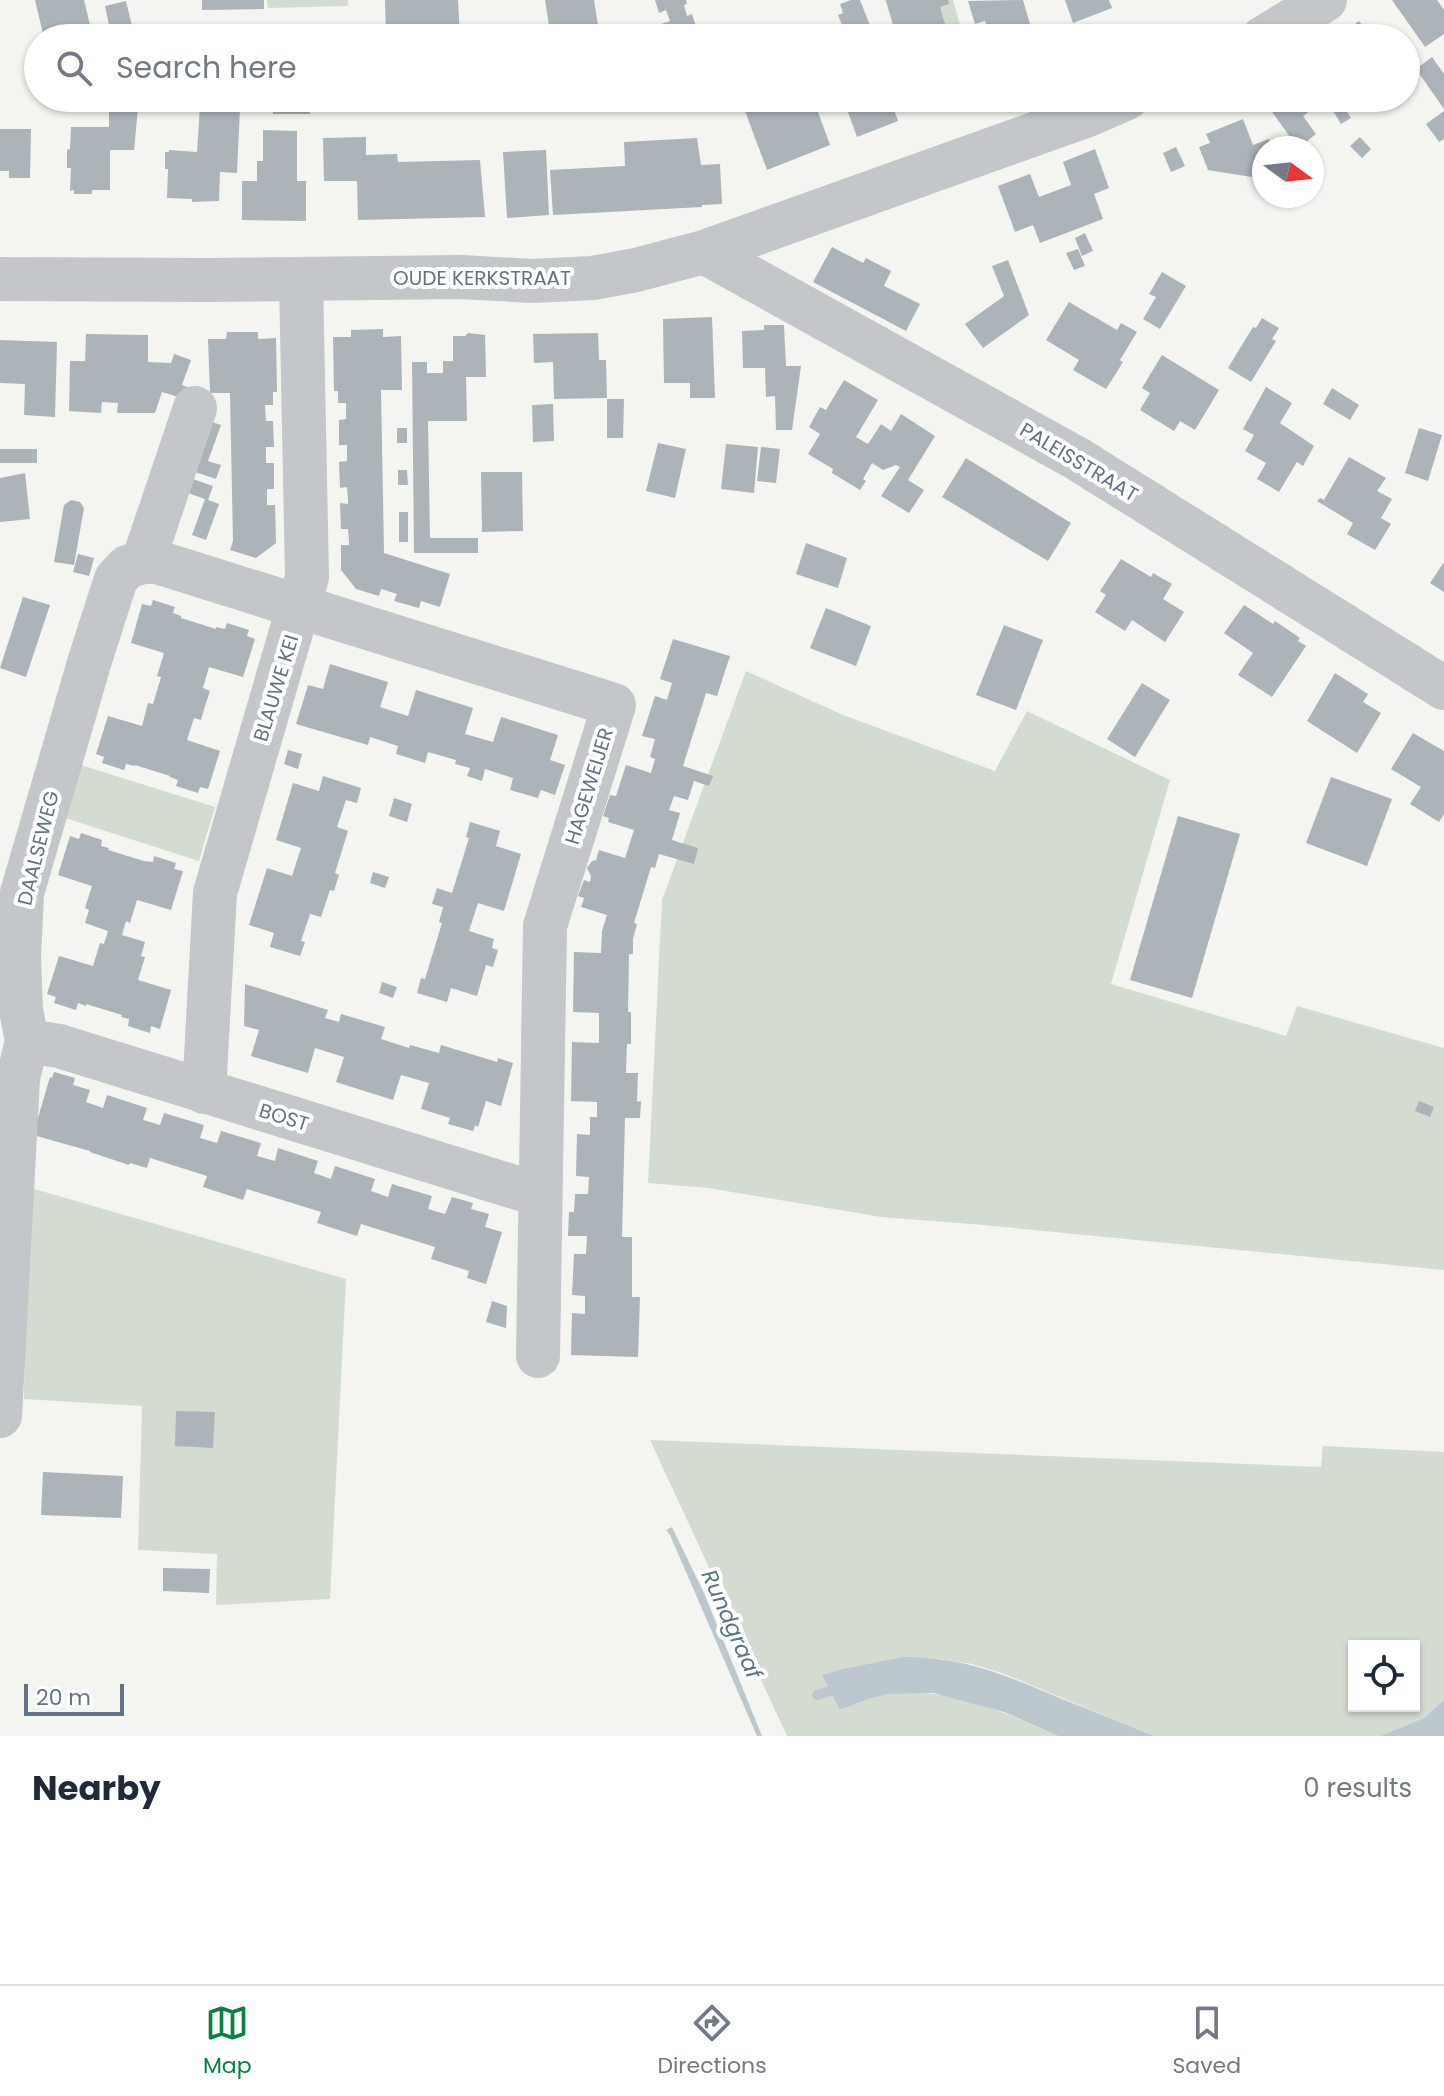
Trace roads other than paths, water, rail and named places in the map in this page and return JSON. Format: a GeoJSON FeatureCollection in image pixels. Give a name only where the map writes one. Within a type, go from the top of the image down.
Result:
{"type":"FeatureCollection","features":[{"type":"Feature","properties":{"kind":"street"},"geometry":{"type":"LineString","coordinates":[[1286,24],[1325,0]]}},
{"type":"Feature","properties":{"kind":"street","name":"OUDE KERKSTRAAT"},"geometry":{"type":"LineString","coordinates":[[0,279],[461,277],[532,281],[593,278],[704,252],[1095,112]]}},
{"type":"Feature","properties":{"kind":"street","name":"PALEISSTRAAT"},"geometry":{"type":"LineString","coordinates":[[704,252],[1076,458],[1444,688]]}},
{"type":"Feature","properties":{"kind":"street","name":"BLAUWE KEI"},"geometry":{"type":"LineString","coordinates":[[204,1092],[215,893],[307,577],[301,279]]}},
{"type":"Feature","properties":{"kind":"street"},"geometry":{"type":"LineString","coordinates":[[143,562],[195,408]]}},
{"type":"Feature","properties":{"kind":"street","name":"HAGEWEIJER"},"geometry":{"type":"LineString","coordinates":[[143,562],[157,562],[614,705],[545,926],[538,1356]]}},
{"type":"Feature","properties":{"kind":"street","name":"DAALSEWEG"},"geometry":{"type":"LineString","coordinates":[[0,1416],[6,1186],[18,1078],[27,1041],[21,1010],[22,893],[116,579],[127,567],[143,562]]}},
{"type":"Feature","properties":{"kind":"street","name":"BOST"},"geometry":{"type":"LineString","coordinates":[[27,1041],[59,1046],[540,1195]]}},
{"type":"Feature","properties":{"kind":"waterway"},"geometry":{"type":"LineString","coordinates":[[817,1695],[843,1687]]}},
{"type":"Feature","properties":{"kind":"water label","name":"Rundgraaf"},"geometry":{"type":"Point","coordinates":[732,1624]}}]}
